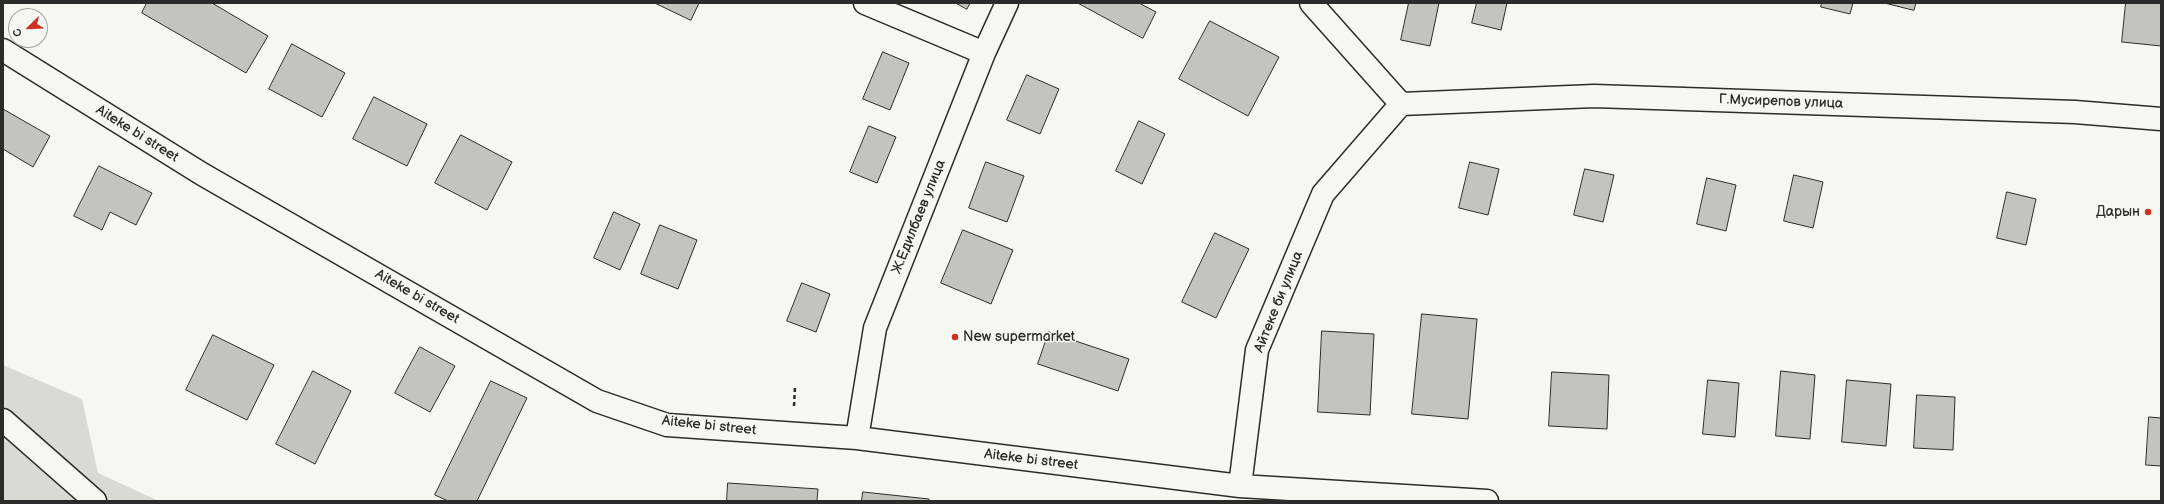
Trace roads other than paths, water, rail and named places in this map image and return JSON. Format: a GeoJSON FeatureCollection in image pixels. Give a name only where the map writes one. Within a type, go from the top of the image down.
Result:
{"type":"FeatureCollection","features":[{"type":"Feature","properties":{"kind":"street"},"geometry":{"type":"LineString","coordinates":[[865,3],[984,53]]}},
{"type":"Feature","properties":{"kind":"street","name":"Ж.Едилбаев улица"},"geometry":{"type":"LineString","coordinates":[[857,438],[875,328],[984,53],[1007,3]]}},
{"type":"Feature","properties":{"kind":"street"},"geometry":{"type":"LineString","coordinates":[[1311,3],[1401,104]]}},
{"type":"Feature","properties":{"kind":"street","name":"Aiteke bi street"},"geometry":{"type":"LineString","coordinates":[[3,50],[202,174],[598,401],[667,425],[857,438],[1240,486],[1488,501]]}},
{"type":"Feature","properties":{"kind":"street","name":"Г.Мусирепов улица"},"geometry":{"type":"LineString","coordinates":[[1401,104],[1594,96],[2075,112],[2161,119]]}},
{"type":"Feature","properties":{"kind":"street","name":"Айтеке би улица"},"geometry":{"type":"LineString","coordinates":[[1240,486],[1258,350],[1323,194],[1401,104]]}},
{"type":"Feature","properties":{"kind":"street"},"geometry":{"type":"LineString","coordinates":[[3,420],[95,501]]}},
{"type":"Feature","properties":{"kind":"place","name":"Дарын"},"geometry":{"type":"Point","coordinates":[2148,212]}},
{"type":"Feature","properties":{"kind":"place","name":"New supermarket"},"geometry":{"type":"Point","coordinates":[955,337]}}]}
